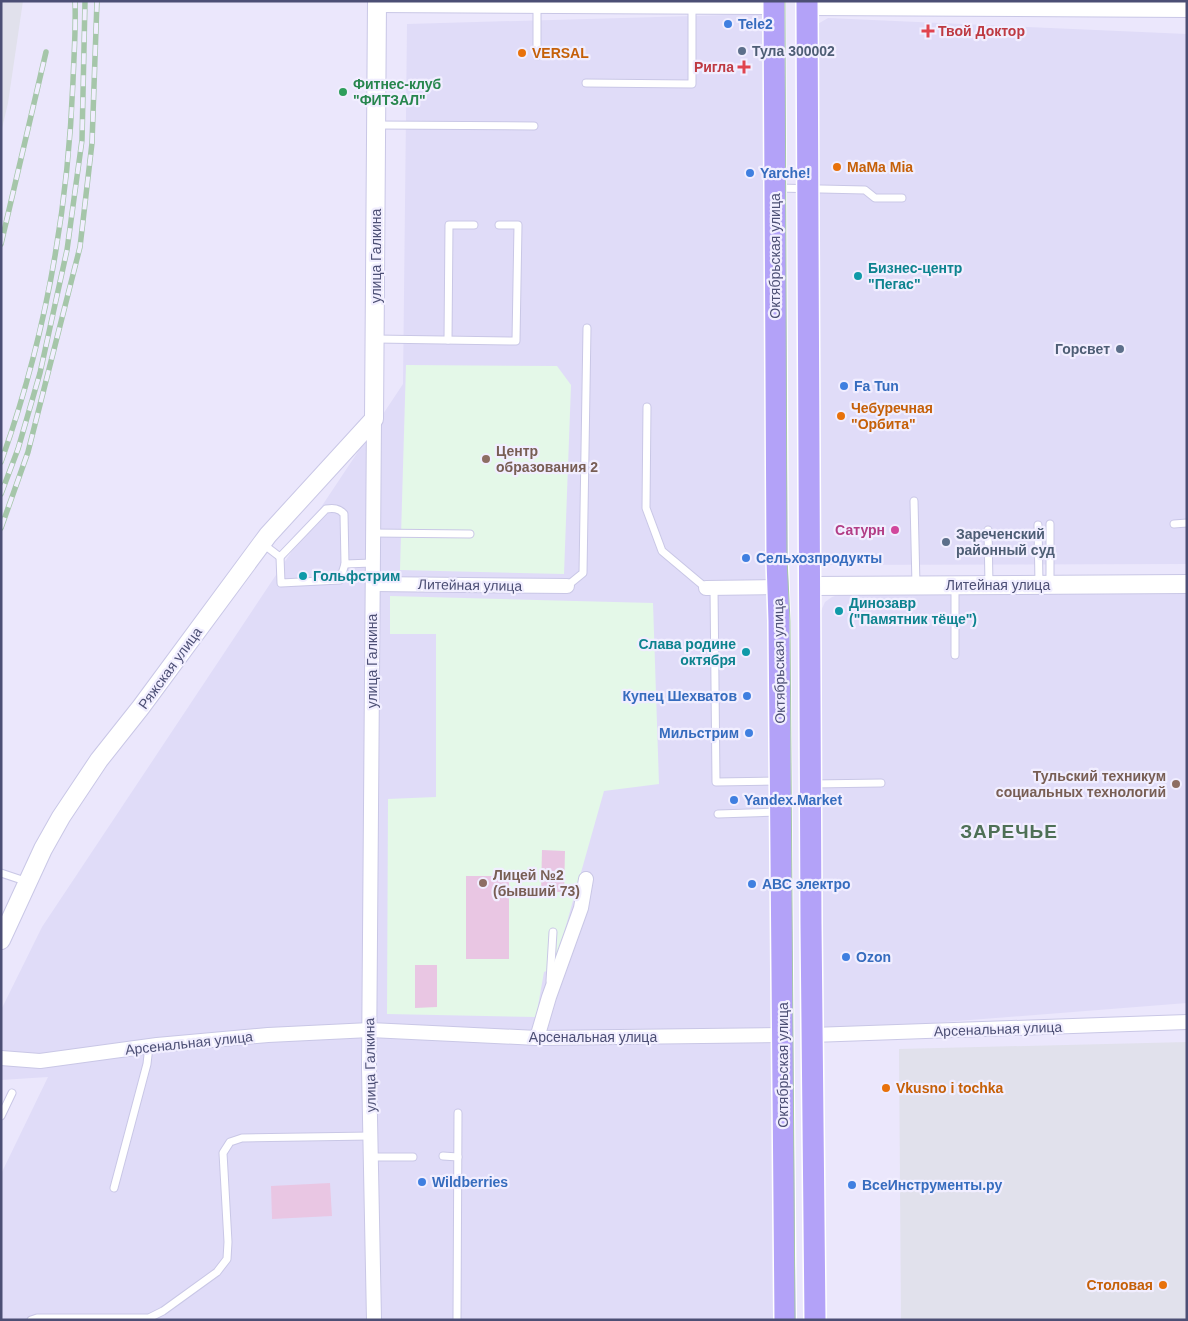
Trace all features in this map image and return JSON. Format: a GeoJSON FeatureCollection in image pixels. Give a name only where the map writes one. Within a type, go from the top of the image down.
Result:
{"type":"FeatureCollection","features":[{"type":"Feature","properties":{"kind":"main road"},"geometry":{"type":"LineString","coordinates":[[774,3],[807,3]]}},
{"type":"Feature","properties":{"kind":"main road","name":"Октябрьская улица"},"geometry":{"type":"LineString","coordinates":[[774,3],[774,188],[786,1320]]}},
{"type":"Feature","properties":{"kind":"main road","name":"Октябрьская улица"},"geometry":{"type":"LineString","coordinates":[[807,3],[815,1320]]}},
{"type":"Feature","properties":{"kind":"main road"},"geometry":{"type":"LineString","coordinates":[[778,586],[810,586]]}},
{"type":"Feature","properties":{"kind":"main road","name":"Арсенальная улица"},"geometry":{"type":"LineString","coordinates":[[783,1035],[812,1035]]}},
{"type":"Feature","properties":{"kind":"street"},"geometry":{"type":"LineString","coordinates":[[375,2],[537,4],[774,3]]}},
{"type":"Feature","properties":{"kind":"street","name":"улица Галкина"},"geometry":{"type":"LineString","coordinates":[[374,1320],[370,1030],[375,339],[375,2]]}},
{"type":"Feature","properties":{"kind":"street"},"geometry":{"type":"LineString","coordinates":[[807,3],[1187,8]]}},
{"type":"Feature","properties":{"kind":"street","name":"Ряжская улица"},"geometry":{"type":"LineString","coordinates":[[1,940],[43,849],[61,817],[100,760],[142,707],[262,542],[374,419]]}},
{"type":"Feature","properties":{"kind":"street","name":"Литейная улица"},"geometry":{"type":"LineString","coordinates":[[373,584],[567,586]]}},
{"type":"Feature","properties":{"kind":"street","name":"Литейная улица"},"geometry":{"type":"LineString","coordinates":[[810,586],[1187,584]]}},
{"type":"Feature","properties":{"kind":"street"},"geometry":{"type":"LineString","coordinates":[[710,588],[778,586]]}},
{"type":"Feature","properties":{"kind":"street"},"geometry":{"type":"LineString","coordinates":[[538,1038],[549,997],[581,908],[586,879]]}},
{"type":"Feature","properties":{"kind":"street","name":"Арсенальная улица"},"geometry":{"type":"LineString","coordinates":[[812,1035],[1187,1022]]}},
{"type":"Feature","properties":{"kind":"street","name":"Арсенальная улица"},"geometry":{"type":"LineString","coordinates":[[1,1058],[40,1061],[149,1046],[268,1034],[370,1030],[538,1038],[783,1035]]}},
{"type":"Feature","properties":{"kind":"lane"},"geometry":{"type":"LineString","coordinates":[[537,4],[537,56]]}},
{"type":"Feature","properties":{"kind":"lane"},"geometry":{"type":"LineString","coordinates":[[586,83],[692,84],[692,4]]}},
{"type":"Feature","properties":{"kind":"lane"},"geometry":{"type":"LineString","coordinates":[[376,124],[534,126]]}},
{"type":"Feature","properties":{"kind":"lane"},"geometry":{"type":"LineString","coordinates":[[774,188],[865,190],[875,198],[902,198]]}},
{"type":"Feature","properties":{"kind":"lane"},"geometry":{"type":"LineString","coordinates":[[448,340],[449,225],[474,226]]}},
{"type":"Feature","properties":{"kind":"lane"},"geometry":{"type":"LineString","coordinates":[[375,339],[516,341],[518,225],[499,225]]}},
{"type":"Feature","properties":{"kind":"lane"},"geometry":{"type":"LineString","coordinates":[[567,586],[582,572],[587,328]]}},
{"type":"Feature","properties":{"kind":"lane"},"geometry":{"type":"LineString","coordinates":[[648,407],[646,508],[662,551],[710,588],[716,782],[780,781]]}},
{"type":"Feature","properties":{"kind":"lane"},"geometry":{"type":"LineString","coordinates":[[914,501],[916,586]]}},
{"type":"Feature","properties":{"kind":"lane"},"geometry":{"type":"LineString","coordinates":[[326,509],[334,509],[344,514],[345,564],[340,580],[281,583],[280,557],[326,509]]}},
{"type":"Feature","properties":{"kind":"lane"},"geometry":{"type":"LineString","coordinates":[[1174,524],[1187,523]]}},
{"type":"Feature","properties":{"kind":"lane"},"geometry":{"type":"LineString","coordinates":[[1045,585],[1050,524]]}},
{"type":"Feature","properties":{"kind":"lane"},"geometry":{"type":"LineString","coordinates":[[1038,525],[1045,585]]}},
{"type":"Feature","properties":{"kind":"lane"},"geometry":{"type":"LineString","coordinates":[[988,530],[989,585]]}},
{"type":"Feature","properties":{"kind":"lane"},"geometry":{"type":"LineString","coordinates":[[373,533],[470,534]]}},
{"type":"Feature","properties":{"kind":"lane"},"geometry":{"type":"LineString","coordinates":[[262,542],[280,557]]}},
{"type":"Feature","properties":{"kind":"lane"},"geometry":{"type":"LineString","coordinates":[[345,564],[372,563]]}},
{"type":"Feature","properties":{"kind":"lane"},"geometry":{"type":"LineString","coordinates":[[955,585],[955,655]]}},
{"type":"Feature","properties":{"kind":"lane"},"geometry":{"type":"LineString","coordinates":[[811,784],[881,783]]}},
{"type":"Feature","properties":{"kind":"lane"},"geometry":{"type":"LineString","coordinates":[[718,814],[780,812]]}},
{"type":"Feature","properties":{"kind":"lane"},"geometry":{"type":"LineString","coordinates":[[2,874],[28,882]]}},
{"type":"Feature","properties":{"kind":"lane"},"geometry":{"type":"LineString","coordinates":[[549,997],[553,932]]}},
{"type":"Feature","properties":{"kind":"lane"},"geometry":{"type":"LineString","coordinates":[[114,1188],[147,1064],[149,1046]]}},
{"type":"Feature","properties":{"kind":"lane"},"geometry":{"type":"LineString","coordinates":[[1,1116],[12,1093]]}},
{"type":"Feature","properties":{"kind":"lane"},"geometry":{"type":"LineString","coordinates":[[457,1320],[458,1113]]}},
{"type":"Feature","properties":{"kind":"lane"},"geometry":{"type":"LineString","coordinates":[[31,1320],[37,1318],[150,1319],[217,1272],[227,1259],[228,1242],[223,1153],[230,1142],[242,1138],[371,1136]]}},
{"type":"Feature","properties":{"kind":"lane"},"geometry":{"type":"LineString","coordinates":[[442,1156],[458,1157]]}},
{"type":"Feature","properties":{"kind":"lane"},"geometry":{"type":"LineString","coordinates":[[372,1157],[413,1157]]}},
{"type":"Feature","properties":{"kind":"shaded area"},"geometry":{"type":"Polygon","coordinates":[[[1,1],[23,1],[8,103],[1,133],[1,1]]]}},
{"type":"Feature","properties":{"kind":"shaded area"},"geometry":{"type":"Polygon","coordinates":[[[763,14],[778,1320],[1,1320],[1,1174],[48,1077],[1,1080],[1,1010],[42,927],[403,384],[407,24],[763,14]]]}},
{"type":"Feature","properties":{"kind":"shaded area"},"geometry":{"type":"Polygon","coordinates":[[[828,18],[1187,34],[1187,564],[814,565],[816,25],[828,18]]]}},
{"type":"Feature","properties":{"kind":"shaded area","name":"Центр образования 2"},"geometry":{"type":"Polygon","coordinates":[[[406,365],[557,366],[571,385],[564,574],[400,570],[406,365]]]}},
{"type":"Feature","properties":{"kind":"shaded area"},"geometry":{"type":"Polygon","coordinates":[[[1187,591],[1187,1003],[844,1030],[826,1029],[823,1020],[821,611],[825,602],[832,597],[844,593],[1187,591]]]}},
{"type":"Feature","properties":{"kind":"shaded area","name":"Лицей №2 (бывший 73)"},"geometry":{"type":"Polygon","coordinates":[[[390,596],[653,603],[659,784],[604,791],[554,968],[544,972],[536,1017],[387,1014],[388,799],[436,797],[436,634],[390,634],[390,596]]]}},
{"type":"Feature","properties":{"kind":"shaded area"},"geometry":{"type":"Polygon","coordinates":[[[542,850],[565,851],[564,892],[541,892],[542,850]]]}},
{"type":"Feature","properties":{"kind":"shaded area"},"geometry":{"type":"Polygon","coordinates":[[[466,876],[509,876],[509,959],[466,959],[466,876]]]}},
{"type":"Feature","properties":{"kind":"shaded area"},"geometry":{"type":"Polygon","coordinates":[[[415,965],[437,965],[437,1007],[415,1008],[415,965]]]}},
{"type":"Feature","properties":{"kind":"shaded area"},"geometry":{"type":"Polygon","coordinates":[[[1187,1042],[1187,1320],[901,1320],[899,1049],[1187,1042]]]}},
{"type":"Feature","properties":{"kind":"shaded area"},"geometry":{"type":"Polygon","coordinates":[[[330,1183],[332,1216],[272,1219],[271,1186],[330,1183]]]}},
{"type":"Feature","properties":{"kind":"tram line"},"geometry":{"type":"LineString","coordinates":[[785,1],[787,559],[790,621],[795,1320]]}},
{"type":"Feature","properties":{"kind":"railway"},"geometry":{"type":"LineString","coordinates":[[1,462],[17,416],[42,322],[60,226],[70,129],[75,41],[75,1]]}},
{"type":"Feature","properties":{"kind":"railway"},"geometry":{"type":"LineString","coordinates":[[1,494],[18,449],[40,373],[67,250],[82,140],[85,1]]}},
{"type":"Feature","properties":{"kind":"railway"},"geometry":{"type":"LineString","coordinates":[[1,528],[28,452],[80,247],[92,143],[97,1]]}},
{"type":"Feature","properties":{"kind":"railway"},"geometry":{"type":"LineString","coordinates":[[1,244],[46,52]]}},
{"type":"Feature","properties":{"kind":"place","name":"Tele2"},"geometry":{"type":"Point","coordinates":[728,24]}},
{"type":"Feature","properties":{"kind":"place","name":"Твой Доктор"},"geometry":{"type":"Point","coordinates":[928,31]}},
{"type":"Feature","properties":{"kind":"place","name":"Тула 300002"},"geometry":{"type":"Point","coordinates":[742,51]}},
{"type":"Feature","properties":{"kind":"place","name":"VERSAL"},"geometry":{"type":"Point","coordinates":[522,53]}},
{"type":"Feature","properties":{"kind":"place","name":"Ригла"},"geometry":{"type":"Point","coordinates":[744,67]}},
{"type":"Feature","properties":{"kind":"place","name":"Фитнес-клуб \"ФИТЗАЛ\""},"geometry":{"type":"Point","coordinates":[343,92]}},
{"type":"Feature","properties":{"kind":"place","name":"MaMa Mia"},"geometry":{"type":"Point","coordinates":[837,167]}},
{"type":"Feature","properties":{"kind":"place","name":"Yarche!"},"geometry":{"type":"Point","coordinates":[750,173]}},
{"type":"Feature","properties":{"kind":"place","name":"Бизнес-центр \"Пегас\""},"geometry":{"type":"Point","coordinates":[858,276]}},
{"type":"Feature","properties":{"kind":"place","name":"Горсвет"},"geometry":{"type":"Point","coordinates":[1120,349]}},
{"type":"Feature","properties":{"kind":"place","name":"Fa Tun"},"geometry":{"type":"Point","coordinates":[844,386]}},
{"type":"Feature","properties":{"kind":"place","name":"Чебуречная \"Орбита\""},"geometry":{"type":"Point","coordinates":[841,416]}},
{"type":"Feature","properties":{"kind":"place","name":"Центр образования 2"},"geometry":{"type":"Point","coordinates":[486,459]}},
{"type":"Feature","properties":{"kind":"place","name":"Сатурн"},"geometry":{"type":"Point","coordinates":[895,530]}},
{"type":"Feature","properties":{"kind":"place","name":"Зареченский районный суд"},"geometry":{"type":"Point","coordinates":[946,542]}},
{"type":"Feature","properties":{"kind":"place","name":"Сельхозпродукты"},"geometry":{"type":"Point","coordinates":[746,558]}},
{"type":"Feature","properties":{"kind":"place","name":"Гольфстрим"},"geometry":{"type":"Point","coordinates":[303,576]}},
{"type":"Feature","properties":{"kind":"place","name":"Динозавр (\"Памятник тёще\")"},"geometry":{"type":"Point","coordinates":[839,611]}},
{"type":"Feature","properties":{"kind":"place","name":"Слава родине октября"},"geometry":{"type":"Point","coordinates":[746,652]}},
{"type":"Feature","properties":{"kind":"place","name":"Купец Шехватов"},"geometry":{"type":"Point","coordinates":[747,696]}},
{"type":"Feature","properties":{"kind":"place","name":"Мильстрим"},"geometry":{"type":"Point","coordinates":[749,733]}},
{"type":"Feature","properties":{"kind":"place","name":"Тульский техникум социальных технологий"},"geometry":{"type":"Point","coordinates":[1176,784]}},
{"type":"Feature","properties":{"kind":"place","name":"Yandex.Market"},"geometry":{"type":"Point","coordinates":[734,800]}},
{"type":"Feature","properties":{"kind":"place","name":"Лицей №2 (бывший 73)"},"geometry":{"type":"Point","coordinates":[483,883]}},
{"type":"Feature","properties":{"kind":"place","name":"АВС электро"},"geometry":{"type":"Point","coordinates":[752,884]}},
{"type":"Feature","properties":{"kind":"place","name":"Ozon"},"geometry":{"type":"Point","coordinates":[846,957]}},
{"type":"Feature","properties":{"kind":"place","name":"Vkusno i tochka"},"geometry":{"type":"Point","coordinates":[886,1088]}},
{"type":"Feature","properties":{"kind":"place","name":"Wildberries"},"geometry":{"type":"Point","coordinates":[422,1182]}},
{"type":"Feature","properties":{"kind":"place","name":"ВсеИнструменты.ру"},"geometry":{"type":"Point","coordinates":[852,1185]}},
{"type":"Feature","properties":{"kind":"place","name":"Столовая"},"geometry":{"type":"Point","coordinates":[1163,1285]}},
{"type":"Feature","properties":{"kind":"district","name":"ЗАРЕЧЬЕ"},"geometry":{"type":"Point","coordinates":[1009,831]}}]}
